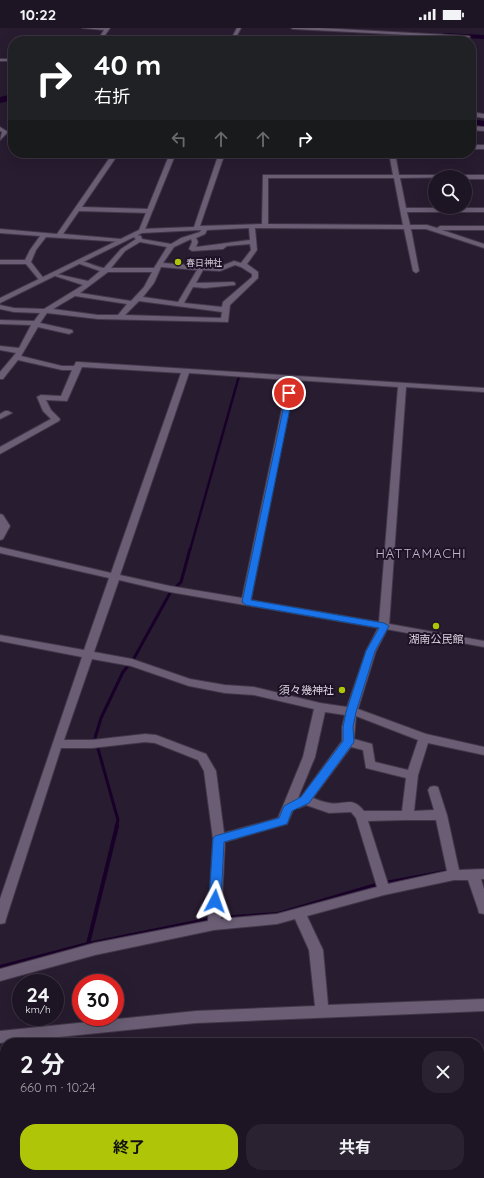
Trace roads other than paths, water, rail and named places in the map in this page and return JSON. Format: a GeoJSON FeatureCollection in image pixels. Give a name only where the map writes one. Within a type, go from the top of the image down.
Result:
{"type":"FeatureCollection","features":[{"type":"Feature","properties":{"kind":"street"},"geometry":{"type":"LineString","coordinates":[[84,28],[107,28]]}},
{"type":"Feature","properties":{"kind":"street"},"geometry":{"type":"LineString","coordinates":[[293,28],[449,36]]}},
{"type":"Feature","properties":{"kind":"street"},"geometry":{"type":"LineString","coordinates":[[0,129],[5,132],[0,138]]}},
{"type":"Feature","properties":{"kind":"street"},"geometry":{"type":"LineString","coordinates":[[59,236],[113,158]]}},
{"type":"Feature","properties":{"kind":"street"},"geometry":{"type":"LineString","coordinates":[[0,377],[19,354],[35,324],[45,311],[75,294],[106,270],[142,231],[171,158]]}},
{"type":"Feature","properties":{"kind":"street"},"geometry":{"type":"LineString","coordinates":[[196,229],[220,158]]}},
{"type":"Feature","properties":{"kind":"street"},"geometry":{"type":"LineString","coordinates":[[393,158],[416,271]]}},
{"type":"Feature","properties":{"kind":"street"},"geometry":{"type":"LineString","coordinates":[[265,226],[265,176],[484,177]]}},
{"type":"Feature","properties":{"kind":"street"},"geometry":{"type":"LineString","coordinates":[[77,209],[149,211]]}},
{"type":"Feature","properties":{"kind":"street"},"geometry":{"type":"LineString","coordinates":[[404,210],[484,210]]}},
{"type":"Feature","properties":{"kind":"street"},"geometry":{"type":"LineString","coordinates":[[142,231],[252,226],[484,228]]}},
{"type":"Feature","properties":{"kind":"street"},"geometry":{"type":"LineString","coordinates":[[243,265],[254,250],[252,226]]}},
{"type":"Feature","properties":{"kind":"street"},"geometry":{"type":"LineString","coordinates":[[120,317],[125,309],[136,301],[148,287],[158,267],[172,246],[203,233],[205,228]]}},
{"type":"Feature","properties":{"kind":"street"},"geometry":{"type":"LineString","coordinates":[[431,228],[484,246]]}},
{"type":"Feature","properties":{"kind":"street"},"geometry":{"type":"LineString","coordinates":[[0,231],[121,241]]}},
{"type":"Feature","properties":{"kind":"street"},"geometry":{"type":"LineString","coordinates":[[28,262],[33,250],[44,234]]}},
{"type":"Feature","properties":{"kind":"street"},"geometry":{"type":"LineString","coordinates":[[193,237],[195,242],[192,249],[223,247],[225,244],[254,242]]}},
{"type":"Feature","properties":{"kind":"street"},"geometry":{"type":"LineString","coordinates":[[0,301],[121,241],[136,238],[172,246]]}},
{"type":"Feature","properties":{"kind":"street"},"geometry":{"type":"LineString","coordinates":[[0,262],[28,262]]}},
{"type":"Feature","properties":{"kind":"street"},"geometry":{"type":"LineString","coordinates":[[28,262],[42,280]]}},
{"type":"Feature","properties":{"kind":"street"},"geometry":{"type":"LineString","coordinates":[[0,307],[14,310],[45,311],[98,317],[225,320],[226,304],[255,278],[256,273],[243,265],[234,264],[220,269],[158,267],[106,270],[96,269],[79,262]]}},
{"type":"Feature","properties":{"kind":"street"},"geometry":{"type":"LineString","coordinates":[[180,304],[192,286],[201,268]]}},
{"type":"Feature","properties":{"kind":"street"},"geometry":{"type":"LineString","coordinates":[[54,274],[89,284]]}},
{"type":"Feature","properties":{"kind":"street"},"geometry":{"type":"LineString","coordinates":[[192,286],[233,284]]}},
{"type":"Feature","properties":{"kind":"street"},"geometry":{"type":"LineString","coordinates":[[75,294],[100,299],[180,304],[225,310]]}},
{"type":"Feature","properties":{"kind":"street"},"geometry":{"type":"LineString","coordinates":[[0,322],[35,324],[69,332]]}},
{"type":"Feature","properties":{"kind":"street"},"geometry":{"type":"LineString","coordinates":[[0,348],[62,368],[77,368]]}},
{"type":"Feature","properties":{"kind":"street"},"geometry":{"type":"LineString","coordinates":[[0,451],[56,419],[47,411],[41,396],[64,399],[79,364],[484,390]]}},
{"type":"Feature","properties":{"kind":"street"},"geometry":{"type":"LineString","coordinates":[[0,920],[57,744],[186,371]]}},
{"type":"Feature","properties":{"kind":"street"},"geometry":{"type":"LineString","coordinates":[[246,602],[292,378]]}},
{"type":"Feature","properties":{"kind":"street"},"geometry":{"type":"LineString","coordinates":[[288,809],[305,800],[348,742],[348,727],[351,712],[371,651],[384,626],[402,385]]}},
{"type":"Feature","properties":{"kind":"street"},"geometry":{"type":"LineString","coordinates":[[0,417],[8,413]]}},
{"type":"Feature","properties":{"kind":"street"},"geometry":{"type":"LineString","coordinates":[[0,517],[5,526],[0,537]]}},
{"type":"Feature","properties":{"kind":"street"},"geometry":{"type":"LineString","coordinates":[[0,550],[174,590],[484,644]]}},
{"type":"Feature","properties":{"kind":"street"},"geometry":{"type":"LineString","coordinates":[[0,638],[131,662],[189,682],[225,689],[254,691],[320,707],[360,713],[424,738],[484,752]]}},
{"type":"Feature","properties":{"kind":"street"},"geometry":{"type":"LineString","coordinates":[[219,839],[283,821],[308,757],[320,707]]}},
{"type":"Feature","properties":{"kind":"street"},"geometry":{"type":"LineString","coordinates":[[57,744],[95,744],[145,738],[156,739],[202,757],[210,771],[219,839],[214,920]]}},
{"type":"Feature","properties":{"kind":"street"},"geometry":{"type":"LineString","coordinates":[[406,816],[412,775],[424,738]]}},
{"type":"Feature","properties":{"kind":"street"},"geometry":{"type":"LineString","coordinates":[[348,742],[368,747],[370,765],[412,775]]}},
{"type":"Feature","properties":{"kind":"street"},"geometry":{"type":"LineString","coordinates":[[434,790],[453,872]]}},
{"type":"Feature","properties":{"kind":"street"},"geometry":{"type":"LineString","coordinates":[[305,800],[329,808],[354,807],[361,816],[384,890]]}},
{"type":"Feature","properties":{"kind":"street"},"geometry":{"type":"LineString","coordinates":[[361,816],[441,815]]}},
{"type":"Feature","properties":{"kind":"street"},"geometry":{"type":"LineString","coordinates":[[0,975],[95,949],[214,920],[278,919],[453,872],[478,874],[484,909]]}},
{"type":"Feature","properties":{"kind":"street"},"geometry":{"type":"LineString","coordinates":[[299,913],[316,950],[322,1012]]}},
{"type":"Feature","properties":{"kind":"street"},"geometry":{"type":"LineString","coordinates":[[0,1037],[196,1017],[484,1005]]}},
{"type":"Feature","properties":{"kind":"waterway"},"geometry":{"type":"LineString","coordinates":[[446,35],[465,36]]}},
{"type":"Feature","properties":{"kind":"waterway"},"geometry":{"type":"LineString","coordinates":[[476,37],[484,37]]}},
{"type":"Feature","properties":{"kind":"waterway"},"geometry":{"type":"LineString","coordinates":[[0,100],[8,98]]}},
{"type":"Feature","properties":{"kind":"waterway"},"geometry":{"type":"LineString","coordinates":[[476,123],[484,124]]}},
{"type":"Feature","properties":{"kind":"waterway"},"geometry":{"type":"LineString","coordinates":[[190,550],[239,376]]}},
{"type":"Feature","properties":{"kind":"waterway"},"geometry":{"type":"LineString","coordinates":[[116,827],[118,820],[95,738],[101,718],[123,672],[133,660],[170,593],[181,582],[190,549]]}},
{"type":"Feature","properties":{"kind":"waterway"},"geometry":{"type":"LineString","coordinates":[[88,944],[117,826]]}},
{"type":"Feature","properties":{"kind":"waterway"},"geometry":{"type":"LineString","coordinates":[[385,883],[450,871]]}},
{"type":"Feature","properties":{"kind":"waterway"},"geometry":{"type":"LineString","coordinates":[[218,918],[278,914],[376,885]]}},
{"type":"Feature","properties":{"kind":"waterway"},"geometry":{"type":"LineString","coordinates":[[88,944],[211,919]]}},
{"type":"Feature","properties":{"kind":"waterway"},"geometry":{"type":"LineString","coordinates":[[0,967],[88,944]]}},
{"type":"Feature","properties":{"kind":"place","name":"春日神社"},"geometry":{"type":"Point","coordinates":[178,262]}},
{"type":"Feature","properties":{"kind":"place","name":"湖南公民館"},"geometry":{"type":"Point","coordinates":[436,626]}},
{"type":"Feature","properties":{"kind":"place","name":"須々幾神社"},"geometry":{"type":"Point","coordinates":[342,690]}},
{"type":"Feature","properties":{"kind":"district","name":"HATTAMACHI"},"geometry":{"type":"Point","coordinates":[421,553]}}]}
